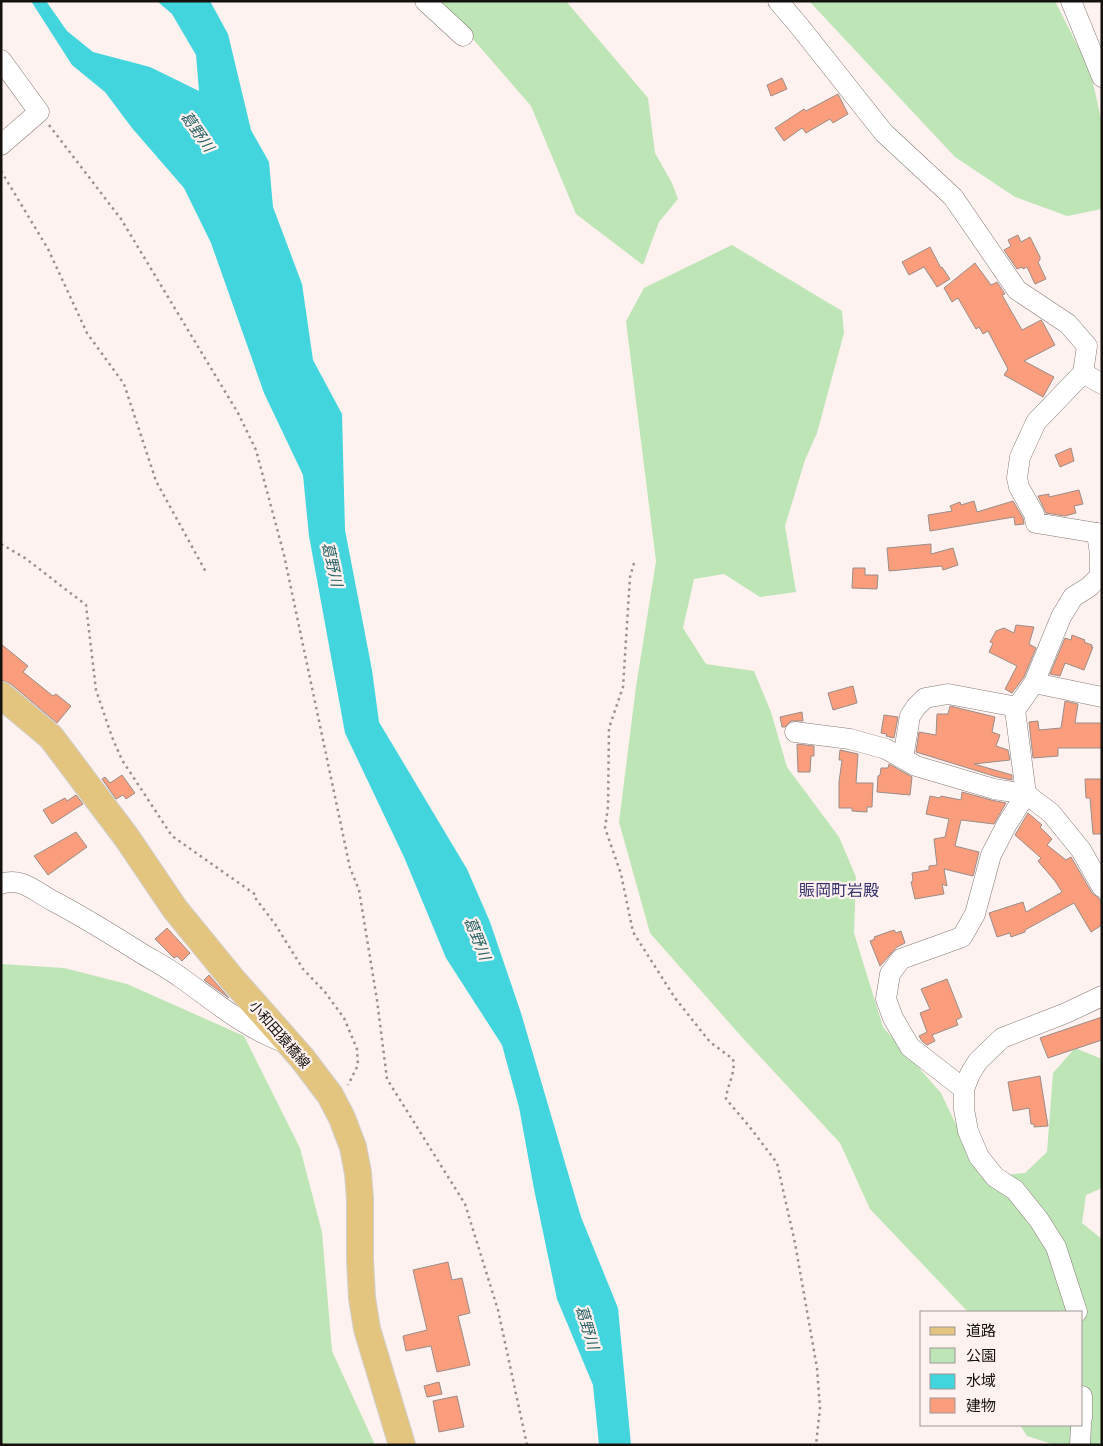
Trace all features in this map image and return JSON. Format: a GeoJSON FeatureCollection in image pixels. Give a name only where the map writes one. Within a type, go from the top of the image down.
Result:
{"type":"FeatureCollection","features":[{"type":"Feature","properties":{"kind":"main road","name":"小和田猿橋線"},"geometry":{"type":"LineString","coordinates":[[1,695],[51,737],[127,838],[175,908],[233,980],[290,1044],[330,1095],[342,1118],[353,1147],[360,1199],[362,1298],[367,1329],[402,1445]]}},
{"type":"Feature","properties":{"kind":"street"},"geometry":{"type":"LineString","coordinates":[[425,1],[463,36]]}},
{"type":"Feature","properties":{"kind":"street"},"geometry":{"type":"LineString","coordinates":[[778,1],[884,133],[952,197],[1017,290],[1068,324],[1087,346],[1083,373],[1036,422],[1020,457],[1017,478],[1019,487],[1034,514],[1036,523],[1100,531],[1100,576],[1089,587],[1073,597],[1061,617],[1034,682],[1015,710],[1026,794],[1007,824],[992,855],[975,914],[962,937],[901,959],[890,974],[886,999],[893,1018],[910,1047],[964,1089]]}},
{"type":"Feature","properties":{"kind":"street"},"geometry":{"type":"LineString","coordinates":[[1071,1],[1102,77]]}},
{"type":"Feature","properties":{"kind":"street"},"geometry":{"type":"LineString","coordinates":[[1,60],[39,112],[1,144]]}},
{"type":"Feature","properties":{"kind":"street"},"geometry":{"type":"LineString","coordinates":[[1083,373],[1102,384]]}},
{"type":"Feature","properties":{"kind":"street"},"geometry":{"type":"LineString","coordinates":[[1034,682],[1102,696]]}},
{"type":"Feature","properties":{"kind":"street"},"geometry":{"type":"LineString","coordinates":[[904,758],[910,716],[925,698],[948,694],[1017,707]]}},
{"type":"Feature","properties":{"kind":"street"},"geometry":{"type":"LineString","coordinates":[[795,732],[850,739],[886,749],[916,766],[994,789],[1026,794],[1051,813],[1081,850],[1102,887]]}},
{"type":"Feature","properties":{"kind":"street"},"geometry":{"type":"LineString","coordinates":[[1,884],[11,881],[18,883],[71,910],[167,968],[238,1018],[272,1038],[290,1044]]}},
{"type":"Feature","properties":{"kind":"street"},"geometry":{"type":"LineString","coordinates":[[1077,1311],[1056,1247],[1039,1220],[1015,1190],[995,1177],[979,1157],[968,1131],[964,1109],[964,1089],[978,1061],[1002,1038],[1066,1013],[1102,996]]}},
{"type":"Feature","properties":{"kind":"street"},"geometry":{"type":"LineString","coordinates":[[1080,1445],[1081,1426]]}},
{"type":"Feature","properties":{"kind":"path"},"geometry":{"type":"LineString","coordinates":[[39,112],[121,219],[238,413],[256,450],[284,555],[350,868],[358,890],[377,1000],[387,1079],[465,1204],[498,1310],[527,1445]]}},
{"type":"Feature","properties":{"kind":"path"},"geometry":{"type":"LineString","coordinates":[[1,171],[48,249],[87,333],[124,384],[156,481],[207,574]]}},
{"type":"Feature","properties":{"kind":"path"},"geometry":{"type":"LineString","coordinates":[[1,544],[24,558],[86,605],[96,690],[112,737],[127,768],[172,836],[256,895],[256,899],[275,924],[303,969],[325,992],[344,1018],[357,1049],[358,1066],[346,1089],[330,1095]]}},
{"type":"Feature","properties":{"kind":"path"},"geometry":{"type":"LineString","coordinates":[[634,563],[630,577],[623,687],[609,728],[608,806],[605,828],[621,874],[633,932],[674,998],[710,1042],[733,1059],[735,1069],[727,1088],[726,1099],[750,1126],[777,1163],[795,1242],[817,1368],[820,1408],[816,1445]]}},
{"type":"Feature","properties":{"kind":"green space"},"geometry":{"type":"Polygon","coordinates":[[[440,1],[566,1],[648,98],[655,153],[672,183],[678,199],[659,222],[643,265],[576,214],[531,106],[440,1]]]}},
{"type":"Feature","properties":{"kind":"green space"},"geometry":{"type":"Polygon","coordinates":[[[809,1],[1055,1],[1090,70],[1102,123],[1102,209],[1067,216],[1015,197],[955,157],[809,1]]]}},
{"type":"Feature","properties":{"kind":"green space"},"geometry":{"type":"Polygon","coordinates":[[[732,245],[842,311],[844,333],[817,433],[805,460],[785,526],[796,592],[760,597],[724,574],[694,579],[683,628],[706,664],[754,671],[771,712],[787,767],[839,837],[856,877],[854,933],[883,1027],[941,1093],[981,1177],[1025,1173],[1047,1152],[1053,1073],[1075,1048],[1102,1059],[1102,1188],[1086,1195],[1082,1223],[1102,1239],[1102,1445],[1055,1445],[1027,1436],[1021,1426],[1083,1426],[1083,1311],[967,1311],[870,1209],[840,1143],[740,1035],[650,933],[619,822],[636,687],[656,561],[626,321],[644,288],[732,245]]]}},
{"type":"Feature","properties":{"kind":"green space"},"geometry":{"type":"Polygon","coordinates":[[[1,964],[64,968],[127,984],[244,1036],[300,1148],[322,1232],[332,1351],[375,1445],[1,1445],[1,964]]]}},
{"type":"Feature","properties":{"kind":"water","name":"葛野川"},"geometry":{"type":"Polygon","coordinates":[[[31,1],[46,1],[67,31],[93,52],[150,67],[199,91],[196,55],[172,14],[157,1],[210,1],[228,34],[251,130],[269,162],[273,207],[302,284],[313,360],[342,414],[345,530],[372,670],[379,722],[467,869],[490,922],[521,1013],[581,1217],[618,1308],[631,1445],[599,1445],[593,1385],[557,1299],[519,1107],[502,1045],[446,958],[404,857],[345,733],[309,536],[303,475],[264,393],[211,243],[184,188],[132,128],[105,92],[72,65],[31,1]]]}},
{"type":"Feature","properties":{"kind":"building"},"geometry":{"type":"Polygon","coordinates":[[[782,78],[787,89],[771,96],[767,85],[782,78]]]}},
{"type":"Feature","properties":{"kind":"building"},"geometry":{"type":"Polygon","coordinates":[[[838,94],[848,114],[833,123],[830,119],[806,133],[802,128],[784,141],[775,128],[804,109],[806,111],[838,94]]]}},
{"type":"Feature","properties":{"kind":"building"},"geometry":{"type":"Polygon","coordinates":[[[1018,235],[1021,242],[1030,237],[1040,257],[1038,262],[1046,279],[1035,284],[1027,267],[1017,269],[1004,250],[1011,246],[1008,240],[1018,235]]]}},
{"type":"Feature","properties":{"kind":"building"},"geometry":{"type":"Polygon","coordinates":[[[930,247],[941,268],[950,279],[937,287],[924,267],[909,275],[902,262],[930,247]]]}},
{"type":"Feature","properties":{"kind":"building"},"geometry":{"type":"Polygon","coordinates":[[[975,263],[991,285],[997,282],[1005,294],[1002,295],[1022,330],[1041,320],[1055,345],[1024,361],[1054,377],[1043,397],[1004,375],[1008,369],[988,331],[983,334],[979,327],[976,329],[958,298],[952,302],[944,288],[975,263]]]}},
{"type":"Feature","properties":{"kind":"building"},"geometry":{"type":"Polygon","coordinates":[[[1071,448],[1074,461],[1060,467],[1055,455],[1071,448]]]}},
{"type":"Feature","properties":{"kind":"building"},"geometry":{"type":"Polygon","coordinates":[[[1079,490],[1083,504],[1074,506],[1076,513],[1065,516],[1046,513],[1038,496],[1049,494],[1049,497],[1079,490]]]}},
{"type":"Feature","properties":{"kind":"building"},"geometry":{"type":"Polygon","coordinates":[[[974,501],[977,512],[1013,501],[1023,518],[1024,524],[1015,525],[1014,517],[930,531],[928,515],[952,511],[950,506],[960,502],[961,505],[974,501]]]}},
{"type":"Feature","properties":{"kind":"building"},"geometry":{"type":"Polygon","coordinates":[[[931,544],[931,554],[953,548],[958,565],[943,570],[942,566],[889,571],[887,548],[931,544]]]}},
{"type":"Feature","properties":{"kind":"building"},"geometry":{"type":"Polygon","coordinates":[[[853,568],[865,568],[865,575],[878,575],[877,589],[852,588],[853,568]]]}},
{"type":"Feature","properties":{"kind":"building"},"geometry":{"type":"Polygon","coordinates":[[[1016,625],[1034,627],[1029,644],[1036,648],[1024,677],[1012,693],[1005,689],[1017,666],[989,652],[993,643],[990,642],[996,631],[1004,628],[1014,633],[1016,625]]]}},
{"type":"Feature","properties":{"kind":"building"},"geometry":{"type":"Polygon","coordinates":[[[1072,635],[1085,640],[1084,642],[1093,647],[1084,670],[1065,663],[1060,676],[1050,674],[1065,638],[1071,640],[1072,635]]]}},
{"type":"Feature","properties":{"kind":"building"},"geometry":{"type":"Polygon","coordinates":[[[1,644],[28,666],[23,672],[53,696],[56,694],[71,706],[57,723],[11,684],[1,680],[1,644]]]}},
{"type":"Feature","properties":{"kind":"building"},"geometry":{"type":"Polygon","coordinates":[[[853,686],[857,703],[833,710],[828,693],[853,686]]]}},
{"type":"Feature","properties":{"kind":"building"},"geometry":{"type":"Polygon","coordinates":[[[1065,701],[1078,704],[1075,723],[1102,723],[1102,748],[1058,748],[1058,756],[1033,758],[1029,722],[1038,721],[1039,730],[1061,728],[1065,701]]]}},
{"type":"Feature","properties":{"kind":"building"},"geometry":{"type":"Polygon","coordinates":[[[950,706],[995,717],[992,732],[1000,735],[996,746],[1008,750],[1010,760],[974,764],[1012,775],[1012,780],[916,752],[919,732],[936,735],[937,714],[948,714],[950,706]]]}},
{"type":"Feature","properties":{"kind":"building"},"geometry":{"type":"Polygon","coordinates":[[[802,712],[803,721],[791,721],[785,727],[782,727],[780,717],[802,712]]]}},
{"type":"Feature","properties":{"kind":"building"},"geometry":{"type":"Polygon","coordinates":[[[884,715],[898,717],[894,738],[881,733],[884,715]]]}},
{"type":"Feature","properties":{"kind":"building"},"geometry":{"type":"Polygon","coordinates":[[[797,744],[814,746],[814,756],[811,756],[810,772],[798,772],[797,744]]]}},
{"type":"Feature","properties":{"kind":"building"},"geometry":{"type":"Polygon","coordinates":[[[840,750],[858,754],[856,783],[873,783],[872,807],[867,807],[867,812],[852,811],[852,808],[839,808],[839,782],[842,760],[839,760],[840,750]]]}},
{"type":"Feature","properties":{"kind":"building"},"geometry":{"type":"Polygon","coordinates":[[[889,764],[912,777],[910,795],[877,792],[878,776],[880,775],[881,768],[888,768],[889,764]]]}},
{"type":"Feature","properties":{"kind":"building"},"geometry":{"type":"Polygon","coordinates":[[[122,775],[135,793],[126,799],[123,795],[116,799],[102,779],[105,777],[110,783],[122,775]]]}},
{"type":"Feature","properties":{"kind":"building"},"geometry":{"type":"Polygon","coordinates":[[[1085,779],[1102,779],[1102,834],[1093,834],[1090,798],[1086,798],[1085,779]]]}},
{"type":"Feature","properties":{"kind":"building"},"geometry":{"type":"Polygon","coordinates":[[[962,792],[1006,803],[994,824],[961,820],[955,846],[979,852],[973,876],[944,869],[947,886],[942,884],[944,894],[915,899],[911,882],[913,881],[912,873],[929,870],[929,866],[937,865],[934,839],[945,837],[949,819],[926,814],[930,796],[961,800],[962,792]]]}},
{"type":"Feature","properties":{"kind":"building"},"geometry":{"type":"Polygon","coordinates":[[[76,795],[83,804],[52,824],[43,810],[65,798],[67,801],[76,795]]]}},
{"type":"Feature","properties":{"kind":"building"},"geometry":{"type":"Polygon","coordinates":[[[1028,813],[1042,825],[1040,827],[1052,839],[1047,845],[1066,860],[1071,857],[1092,893],[1102,903],[1102,925],[1091,932],[1074,903],[1025,930],[1025,932],[1011,937],[1010,933],[997,937],[989,913],[1023,902],[1026,912],[1062,892],[1038,861],[1041,858],[1015,835],[1028,813]]]}},
{"type":"Feature","properties":{"kind":"building"},"geometry":{"type":"Polygon","coordinates":[[[76,832],[87,847],[48,875],[34,856],[76,832]]]}},
{"type":"Feature","properties":{"kind":"building"},"geometry":{"type":"Polygon","coordinates":[[[167,928],[190,953],[182,961],[177,956],[174,958],[155,939],[167,928]]]}},
{"type":"Feature","properties":{"kind":"building"},"geometry":{"type":"Polygon","coordinates":[[[894,930],[896,933],[901,931],[905,943],[897,947],[880,966],[870,941],[875,939],[874,937],[894,930]]]}},
{"type":"Feature","properties":{"kind":"building"},"geometry":{"type":"Polygon","coordinates":[[[209,975],[222,990],[229,998],[204,980],[209,975]]]}},
{"type":"Feature","properties":{"kind":"building"},"geometry":{"type":"Polygon","coordinates":[[[947,979],[962,1017],[956,1020],[958,1025],[932,1035],[935,1041],[927,1045],[919,1036],[927,1032],[920,1013],[930,1009],[921,989],[947,979]]]}},
{"type":"Feature","properties":{"kind":"building"},"geometry":{"type":"Polygon","coordinates":[[[1102,1017],[1102,1040],[1048,1058],[1040,1038],[1102,1017]]]}},
{"type":"Feature","properties":{"kind":"building"},"geometry":{"type":"Polygon","coordinates":[[[1040,1076],[1048,1126],[1034,1127],[1034,1124],[1031,1124],[1029,1108],[1013,1111],[1008,1082],[1040,1076]]]}},
{"type":"Feature","properties":{"kind":"building"},"geometry":{"type":"Polygon","coordinates":[[[448,1262],[452,1280],[462,1278],[470,1313],[458,1316],[470,1365],[437,1372],[431,1346],[406,1351],[403,1336],[427,1330],[413,1270],[448,1262]]]}},
{"type":"Feature","properties":{"kind":"building"},"geometry":{"type":"Polygon","coordinates":[[[439,1382],[442,1394],[427,1397],[424,1386],[439,1382]]]}},
{"type":"Feature","properties":{"kind":"building"},"geometry":{"type":"Polygon","coordinates":[[[457,1396],[464,1427],[439,1432],[433,1401],[457,1396]]]}},
{"type":"Feature","properties":{"kind":"district","name":"賑岡町岩殿"},"geometry":{"type":"Point","coordinates":[839,889]}}]}
